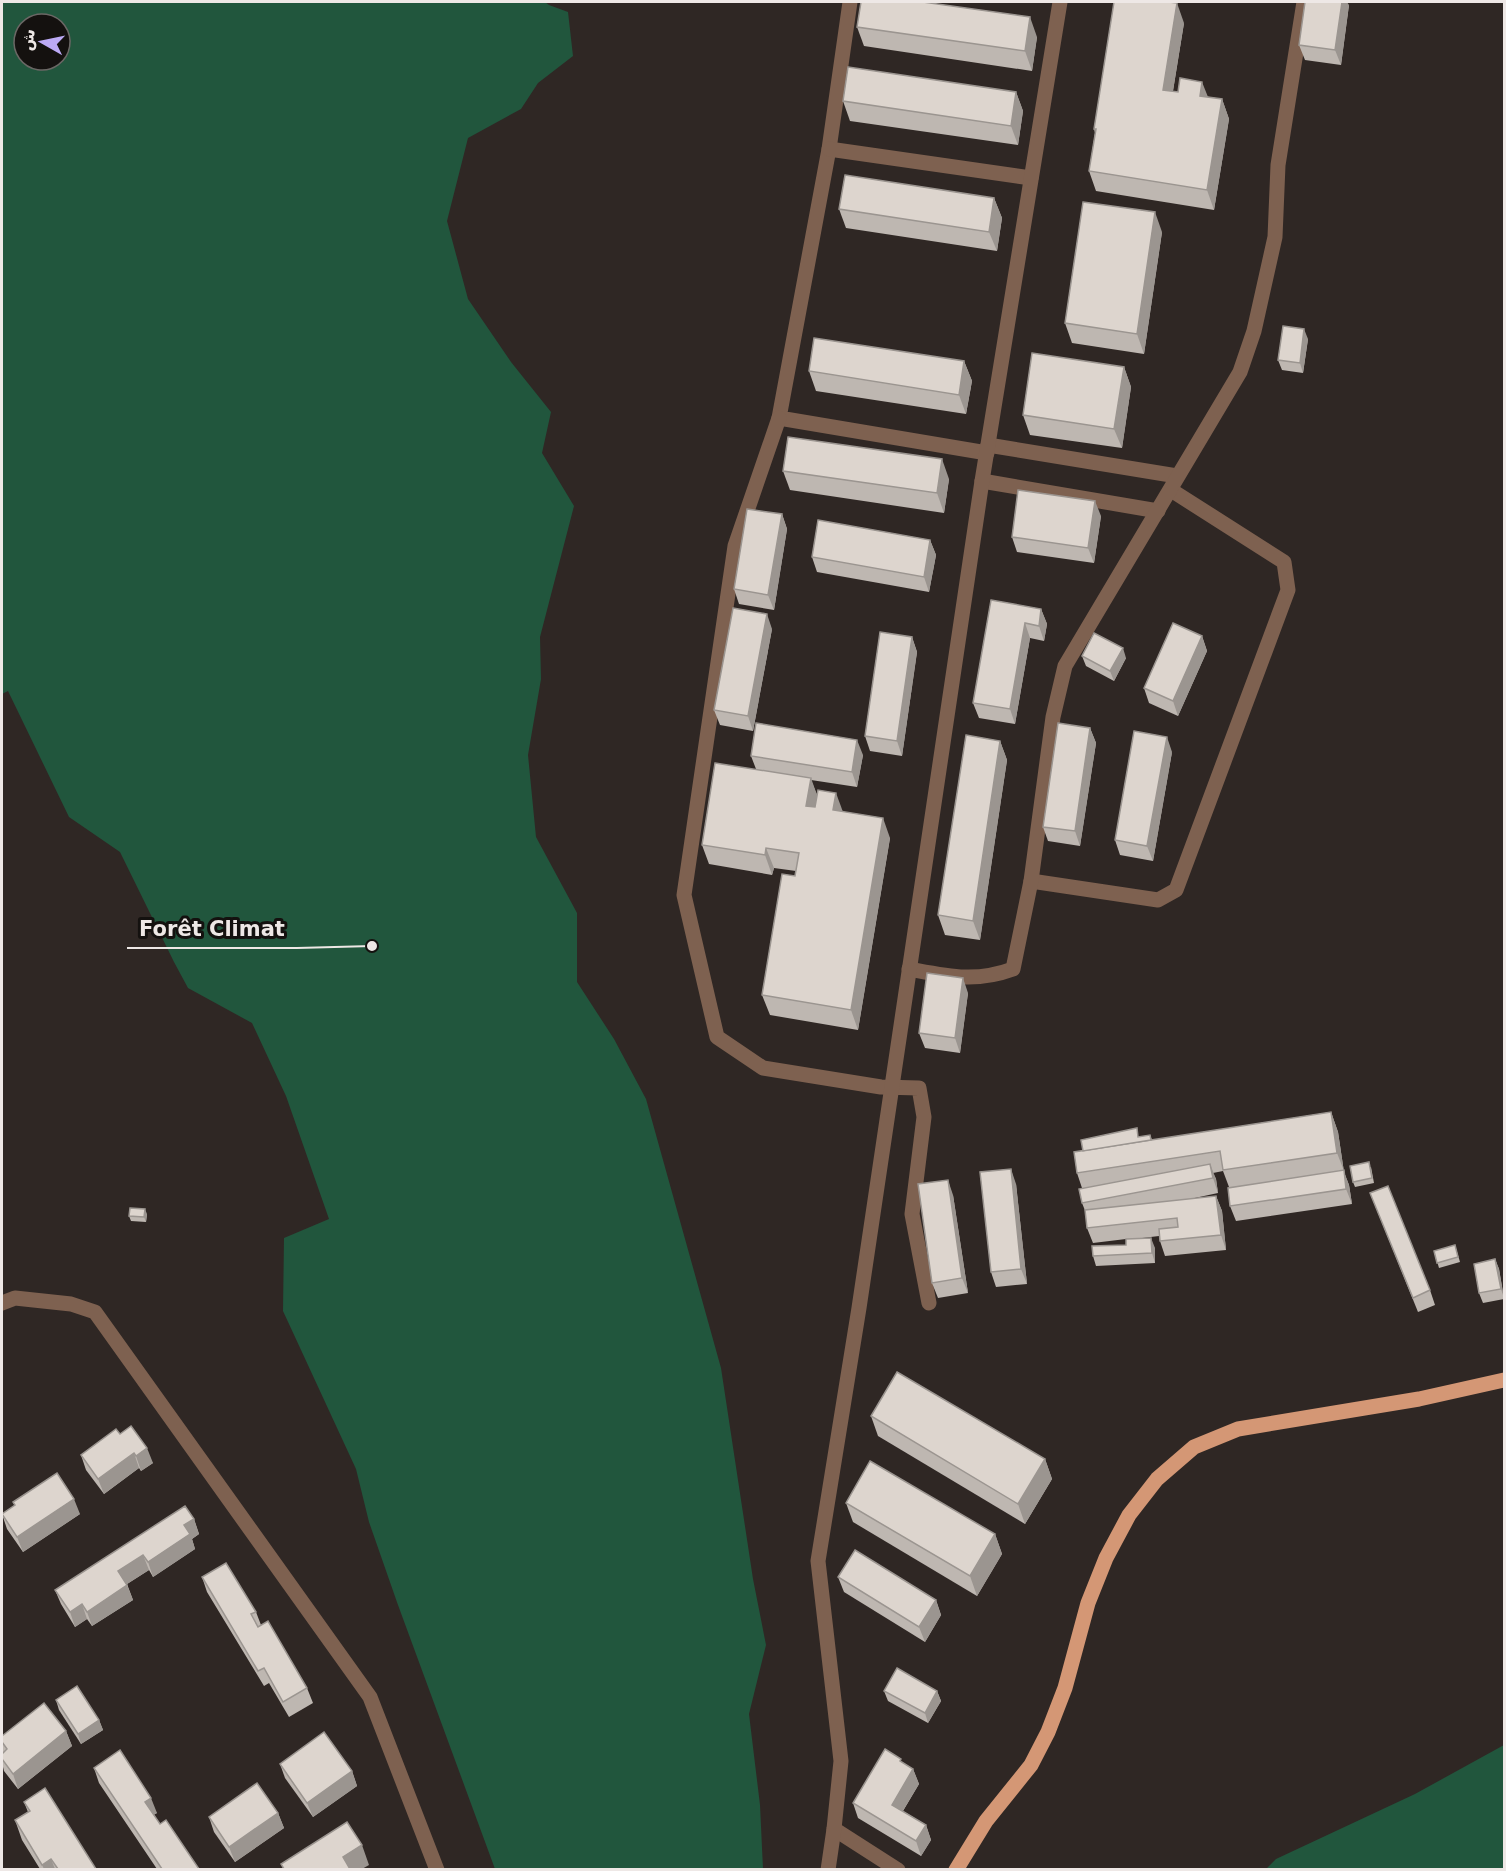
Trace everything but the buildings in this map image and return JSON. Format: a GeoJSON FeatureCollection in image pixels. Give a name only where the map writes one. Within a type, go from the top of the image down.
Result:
{"type":"FeatureCollection","features":[{"type":"Feature","properties":{"kind":"main road"},"geometry":{"type":"LineString","coordinates":[[956,1869],[986,1821],[1031,1765],[1048,1732],[1065,1688],[1088,1603],[1106,1558],[1129,1515],[1157,1479],[1194,1448],[1238,1429],[1419,1399],[1504,1380]]}},
{"type":"Feature","properties":{"kind":"street"},"geometry":{"type":"LineString","coordinates":[[850,2],[829,149],[778,418],[735,546],[684,895],[717,1036],[763,1068],[880,1087],[919,1088],[924,1117],[912,1214],[929,1303]]}},
{"type":"Feature","properties":{"kind":"street"},"geometry":{"type":"LineString","coordinates":[[828,1869],[841,1761],[818,1561],[861,1296],[982,481],[1060,2]]}},
{"type":"Feature","properties":{"kind":"street"},"geometry":{"type":"LineString","coordinates":[[909,969],[973,978],[996,975],[1013,969],[1031,881],[1053,717],[1065,666],[1240,372],[1254,331],[1275,237],[1278,165],[1304,2]]}},
{"type":"Feature","properties":{"kind":"street"},"geometry":{"type":"LineString","coordinates":[[829,149],[1031,178]]}},
{"type":"Feature","properties":{"kind":"street"},"geometry":{"type":"LineString","coordinates":[[778,418],[987,449],[1174,483],[1284,562],[1288,590],[1176,890],[1158,900],[1031,881]]}},
{"type":"Feature","properties":{"kind":"street"},"geometry":{"type":"LineString","coordinates":[[982,481],[1158,511]]}},
{"type":"Feature","properties":{"kind":"street"},"geometry":{"type":"LineString","coordinates":[[2,1303],[15,1298],[26,1299],[71,1304],[96,1312],[370,1697],[436,1869]]}},
{"type":"Feature","properties":{"kind":"street"},"geometry":{"type":"LineString","coordinates":[[834,1829],[898,1869]]}},
{"type":"Feature","properties":{"kind":"green space"},"geometry":{"type":"Polygon","coordinates":[[[2,2],[545,2],[568,12],[573,56],[538,83],[521,109],[468,138],[447,221],[468,299],[511,362],[551,412],[542,453],[574,506],[540,637],[541,679],[528,755],[536,837],[577,913],[577,982],[614,1039],[646,1099],[721,1368],[753,1579],[766,1645],[749,1714],[760,1805],[763,1869],[495,1869],[369,1522],[356,1469],[283,1311],[284,1238],[329,1219],[286,1096],[252,1023],[188,988],[120,852],[69,817],[8,691],[2,694],[2,2]]]}},
{"type":"Feature","properties":{"kind":"green space"},"geometry":{"type":"Polygon","coordinates":[[[1504,1745],[1504,1869],[1266,1869],[1276,1859],[1415,1794],[1504,1745]]]}},
{"type":"Feature","properties":{"kind":"place","name":"Forêt Climat"},"geometry":{"type":"Point","coordinates":[372,946]}}]}
